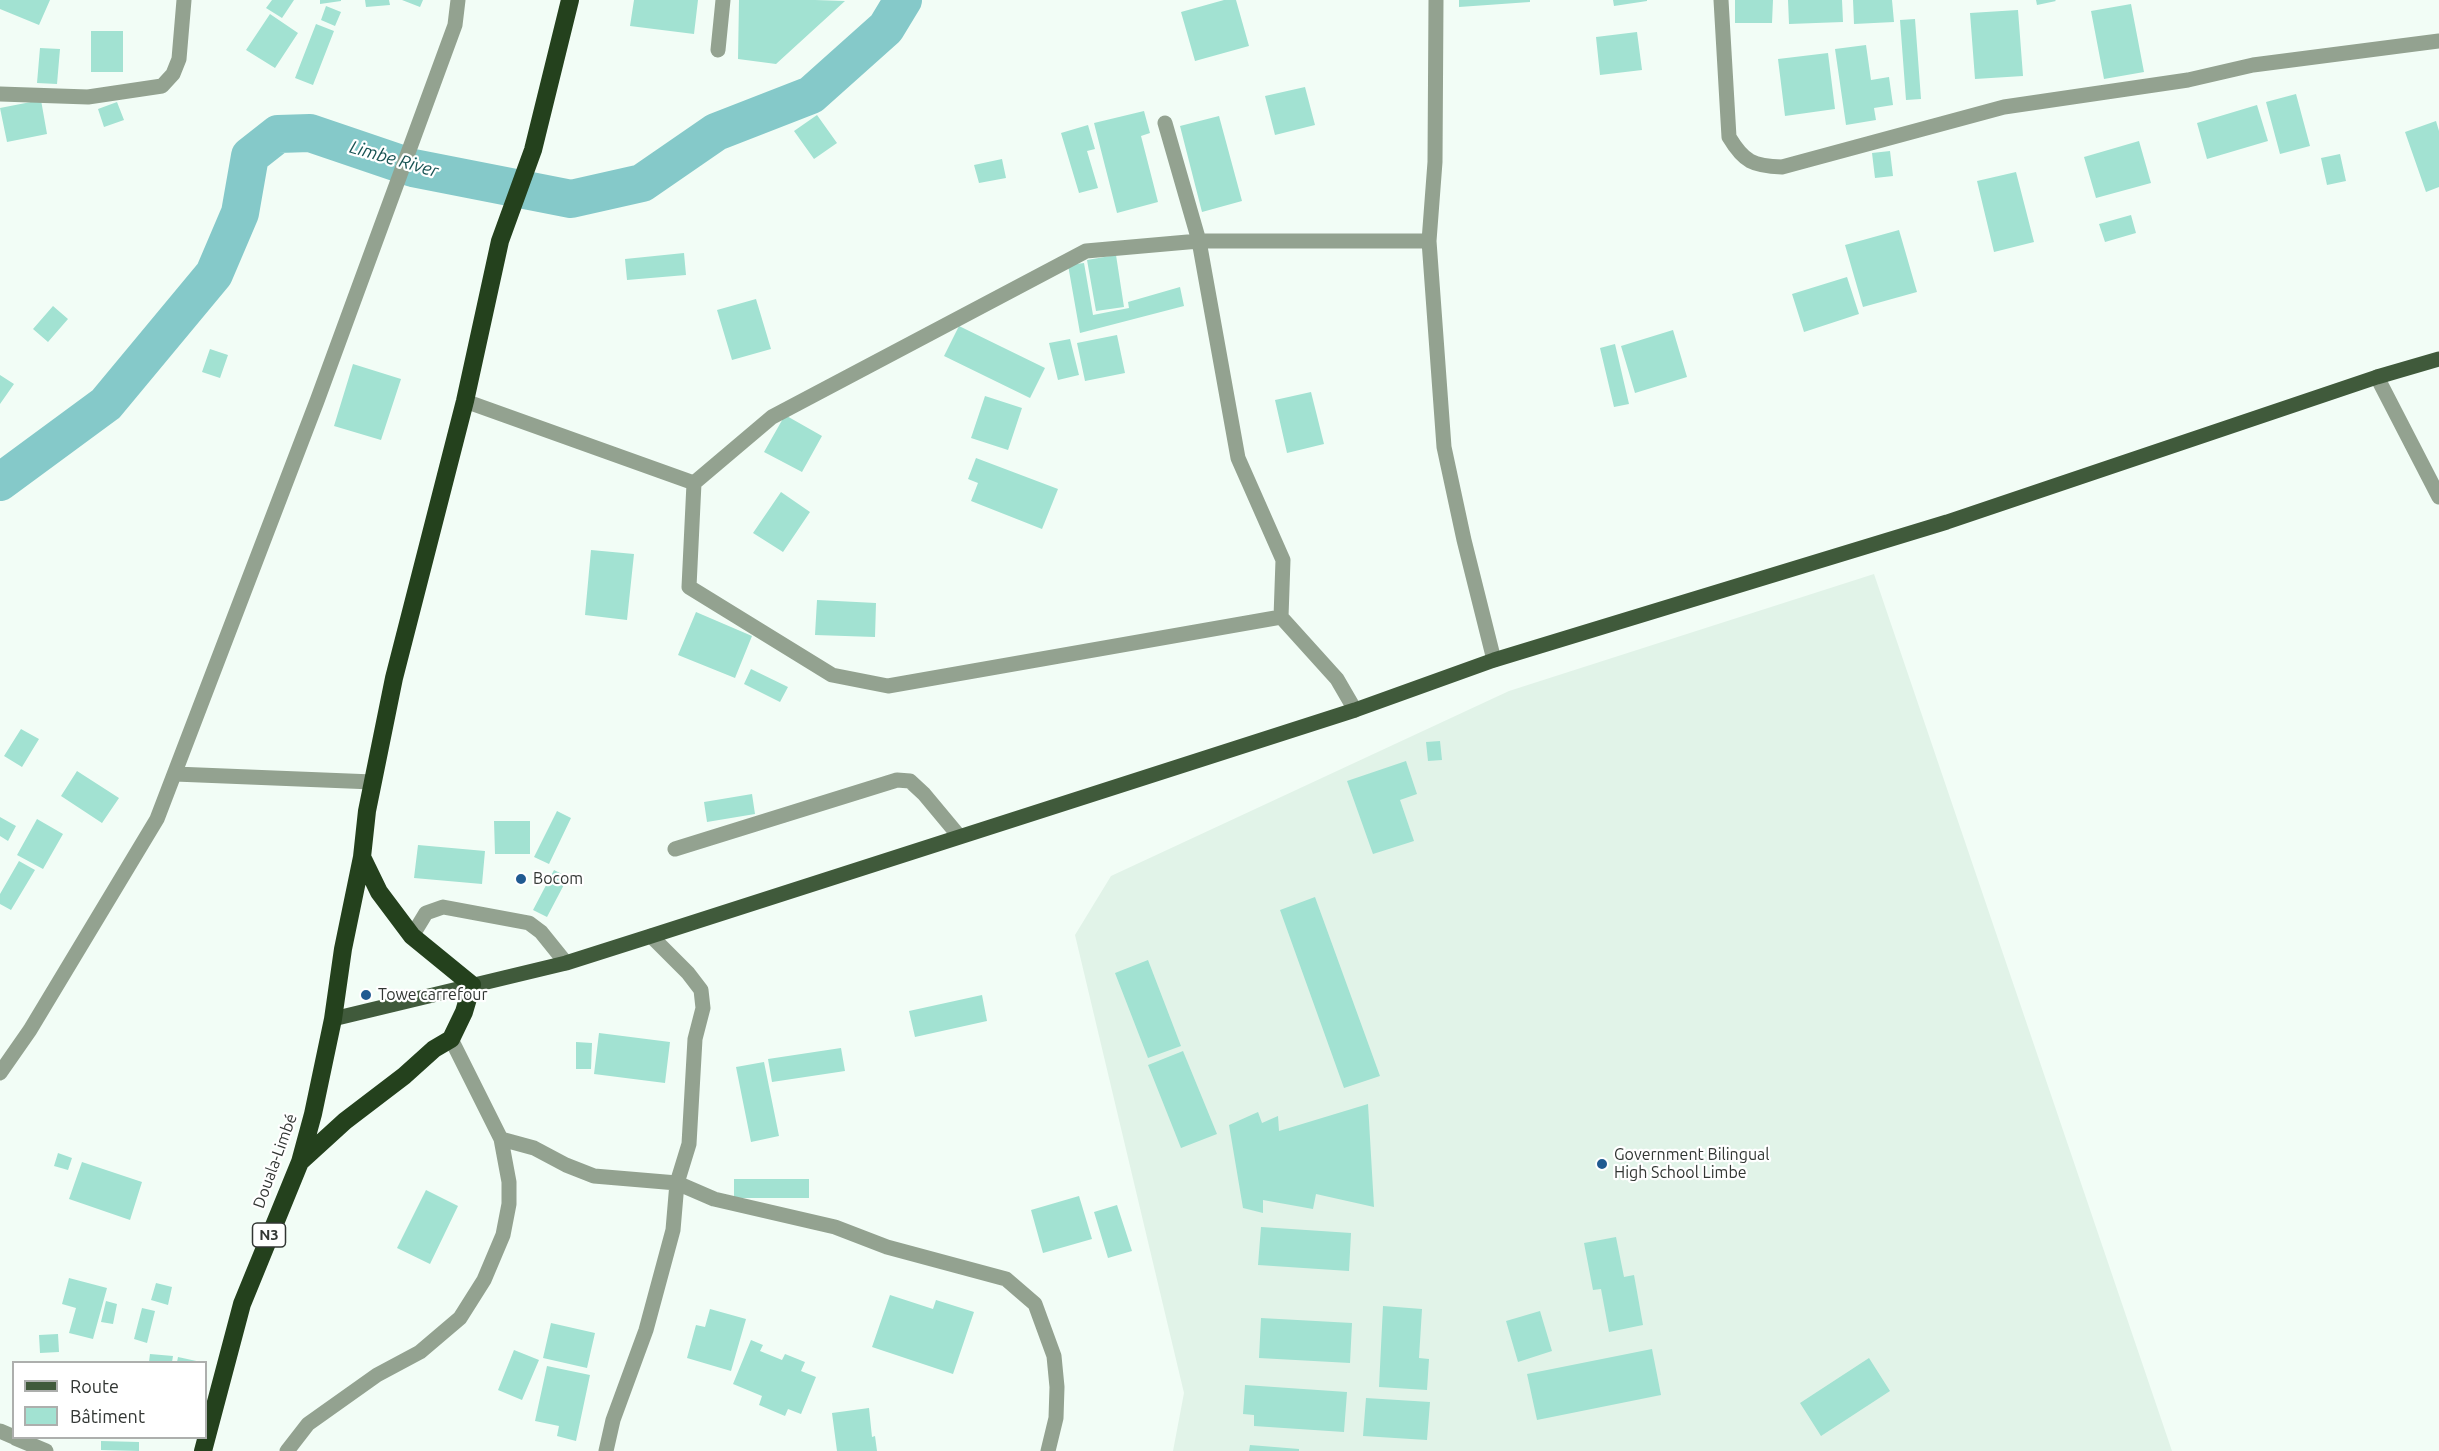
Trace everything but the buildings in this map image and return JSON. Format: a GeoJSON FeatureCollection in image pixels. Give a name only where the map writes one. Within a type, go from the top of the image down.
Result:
{"type":"FeatureCollection","features":[{"type":"Feature","properties":{"kind":"highway","name":"Douala-Limbé"},"geometry":{"type":"LineString","coordinates":[[207,1436],[242,1304],[300,1162],[313,1114],[333,1019],[343,950],[362,857],[367,811],[394,678],[465,401],[500,241],[533,150],[570,0]]}},
{"type":"Feature","properties":{"kind":"highway"},"geometry":{"type":"LineString","coordinates":[[300,1162],[345,1121],[434,1050],[452,1039],[464,1012],[472,985],[412,936],[379,892],[362,857]]}},
{"type":"Feature","properties":{"kind":"main road"},"geometry":{"type":"LineString","coordinates":[[333,1019],[566,963],[1355,710],[1494,660],[1947,522],[2377,377],[2439,359]]}},
{"type":"Feature","properties":{"kind":"street"},"geometry":{"type":"LineString","coordinates":[[0,94],[88,97],[162,86],[173,74],[179,59],[184,0]]}},
{"type":"Feature","properties":{"kind":"street"},"geometry":{"type":"LineString","coordinates":[[0,1073],[30,1030],[157,819],[317,401],[455,25],[458,0]]}},
{"type":"Feature","properties":{"kind":"street"},"geometry":{"type":"LineString","coordinates":[[718,50],[723,0]]}},
{"type":"Feature","properties":{"kind":"street"},"geometry":{"type":"LineString","coordinates":[[1436,0],[1435,162],[1429,241],[1444,447],[1494,660]]}},
{"type":"Feature","properties":{"kind":"street"},"geometry":{"type":"LineString","coordinates":[[1721,0],[1729,137],[1739,154],[1758,166],[1782,167],[2004,107],[2176,82],[2253,65],[2439,41]]}},
{"type":"Feature","properties":{"kind":"street"},"geometry":{"type":"LineString","coordinates":[[1165,123],[1199,241],[1238,458],[1283,560],[1281,617],[1337,679],[1355,710]]}},
{"type":"Feature","properties":{"kind":"street"},"geometry":{"type":"LineString","coordinates":[[1281,617],[888,686],[832,675],[689,587],[694,483],[772,417],[1086,251],[1199,241],[1429,241]]}},
{"type":"Feature","properties":{"kind":"street"},"geometry":{"type":"LineString","coordinates":[[2377,377],[2439,497]]}},
{"type":"Feature","properties":{"kind":"street"},"geometry":{"type":"LineString","coordinates":[[465,401],[694,483]]}},
{"type":"Feature","properties":{"kind":"street"},"geometry":{"type":"LineString","coordinates":[[174,774],[373,782]]}},
{"type":"Feature","properties":{"kind":"street"},"geometry":{"type":"LineString","coordinates":[[675,849],[897,780],[910,782],[924,794],[959,836]]}},
{"type":"Feature","properties":{"kind":"street"},"geometry":{"type":"LineString","coordinates":[[412,936],[426,913],[443,907],[529,923],[541,932],[566,963]]}},
{"type":"Feature","properties":{"kind":"street"},"geometry":{"type":"LineString","coordinates":[[606,1451],[614,1420],[646,1330],[673,1230],[677,1183],[689,1144],[695,1040],[704,1008],[700,990],[688,973],[651,936]]}},
{"type":"Feature","properties":{"kind":"street"},"geometry":{"type":"LineString","coordinates":[[287,1451],[308,1424],[377,1375],[420,1352],[460,1318],[484,1280],[503,1234],[509,1204],[509,1182],[501,1139],[452,1039]]}},
{"type":"Feature","properties":{"kind":"street"},"geometry":{"type":"LineString","coordinates":[[501,1139],[534,1148],[566,1165],[594,1176],[677,1183],[714,1199],[835,1227],[887,1246],[1006,1279],[1035,1304],[1054,1356],[1057,1387],[1056,1418],[1048,1451]]}},
{"type":"Feature","properties":{"kind":"street"},"geometry":{"type":"LineString","coordinates":[[19,1439],[46,1451]]}},
{"type":"Feature","properties":{"kind":"shaded area","name":"Government Bilingual High School Limbe"},"geometry":{"type":"Polygon","coordinates":[[[1874,574],[2172,1451],[1173,1451],[1184,1393],[1075,935],[1111,876],[1509,691],[1874,574]]]}},
{"type":"Feature","properties":{"kind":"waterway","name":"Limbe River"},"geometry":{"type":"LineString","coordinates":[[0,482],[106,404],[214,274],[240,213],[250,156],[278,134],[310,133],[413,168],[571,199],[642,183],[716,132],[811,95],[886,28],[903,0]]}},
{"type":"Feature","properties":{"kind":"place","name":"Bocom"},"geometry":{"type":"Point","coordinates":[521,879]}},
{"type":"Feature","properties":{"kind":"place","name":"Towe carrefour"},"geometry":{"type":"Point","coordinates":[366,995]}},
{"type":"Feature","properties":{"kind":"place","name":"Government Bilingual High School Limbe"},"geometry":{"type":"Point","coordinates":[1602,1164]}}]}
